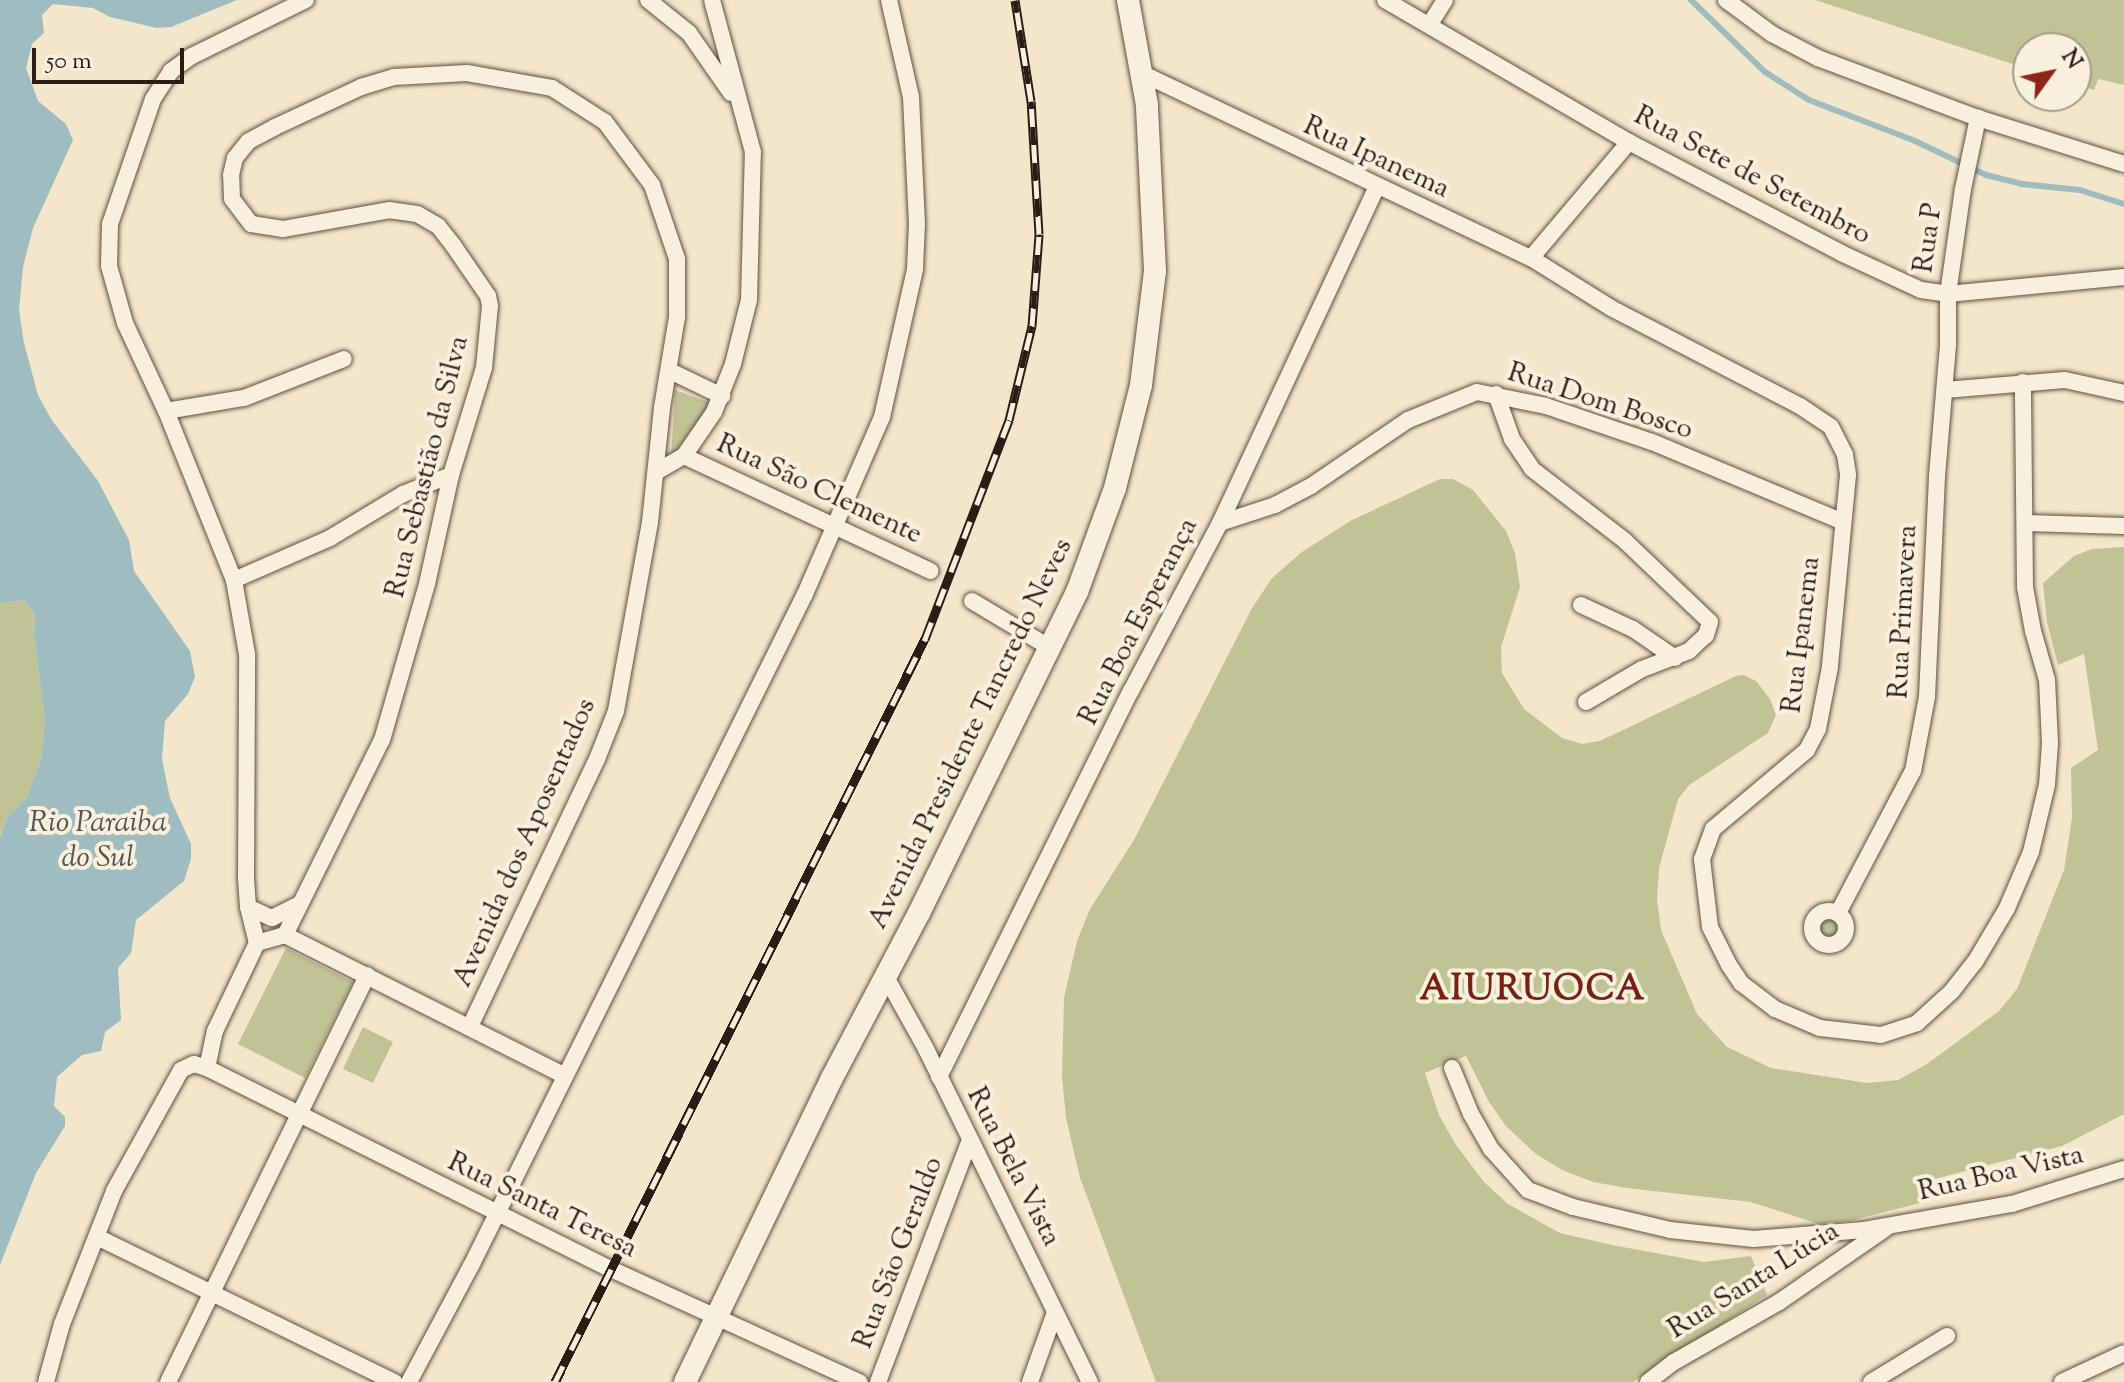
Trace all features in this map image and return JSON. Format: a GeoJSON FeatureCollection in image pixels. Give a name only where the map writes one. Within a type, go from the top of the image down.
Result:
{"type":"FeatureCollection","features":[{"type":"Feature","properties":{"kind":"street"},"geometry":{"type":"LineString","coordinates":[[46,1382],[62,1324],[131,1155],[167,1092],[215,1031],[257,943],[248,907],[245,784],[249,692],[247,654],[234,580],[114,291],[108,242],[115,206],[153,99],[171,71],[192,56],[306,0]]}},
{"type":"Feature","properties":{"kind":"street"},"geometry":{"type":"LineString","coordinates":[[648,0],[702,48],[726,82],[746,122]]}},
{"type":"Feature","properties":{"kind":"street"},"geometry":{"type":"LineString","coordinates":[[656,472],[684,456],[722,396],[743,331],[751,271],[755,175],[746,122],[712,0]]}},
{"type":"Feature","properties":{"kind":"street"},"geometry":{"type":"LineString","coordinates":[[409,1382],[498,1213],[563,1075],[805,594],[882,417],[915,269],[916,187],[911,97],[889,0]]}},
{"type":"Feature","properties":{"kind":"street","name":"Avenida Presidente Tancredo Neves"},"geometry":{"type":"LineString","coordinates":[[685,1382],[832,1078],[886,977],[1077,592],[1104,522],[1124,459],[1141,385],[1155,271],[1151,150],[1143,74],[1128,0]]}},
{"type":"Feature","properties":{"kind":"street","name":"Rua Sete de Setembro"},"geometry":{"type":"LineString","coordinates":[[1385,0],[1629,142],[1882,274],[1932,294],[2124,277]]}},
{"type":"Feature","properties":{"kind":"street"},"geometry":{"type":"LineString","coordinates":[[1430,24],[1445,0]]}},
{"type":"Feature","properties":{"kind":"street"},"geometry":{"type":"LineString","coordinates":[[1726,0],[1772,34],[1818,58],[1978,118],[2124,164]]}},
{"type":"Feature","properties":{"kind":"street","name":"Rua Sebastião da Silva"},"geometry":{"type":"LineString","coordinates":[[285,935],[382,740],[427,584],[451,475],[484,368],[490,317],[488,296],[445,235],[417,214],[390,210],[283,229],[251,224],[232,199],[235,158],[249,141],[338,97],[394,77],[467,73],[495,75],[552,88],[605,122],[652,185],[679,277],[656,472]]}},
{"type":"Feature","properties":{"kind":"street","name":"Rua Ipanema"},"geometry":{"type":"LineString","coordinates":[[1143,74],[1531,258],[1611,308],[1800,406],[1831,427],[1848,466],[1830,667],[1815,738],[1800,756],[1721,820],[1707,839],[1702,859],[1710,927],[1741,983],[1775,1009],[1820,1028],[1865,1035],[1905,1029],[1952,991],[2007,908],[2031,852],[2047,785],[2050,743],[2047,680],[2030,622],[2025,587],[2023,382]]}},
{"type":"Feature","properties":{"kind":"street","name":"Rua P"},"geometry":{"type":"LineString","coordinates":[[1948,294],[1963,189],[1978,118]]}},
{"type":"Feature","properties":{"kind":"street"},"geometry":{"type":"LineString","coordinates":[[1531,258],[1629,142]]}},
{"type":"Feature","properties":{"kind":"street","name":"Rua Boa Esperança"},"geometry":{"type":"LineString","coordinates":[[939,1077],[1131,691],[1220,523],[1377,187]]}},
{"type":"Feature","properties":{"kind":"street","name":"Rua Primavera"},"geometry":{"type":"LineString","coordinates":[[1838,913],[1895,809],[1915,760],[1931,653],[1948,294]]}},
{"type":"Feature","properties":{"kind":"street"},"geometry":{"type":"LineString","coordinates":[[166,411],[244,398],[344,359]]}},
{"type":"Feature","properties":{"kind":"street"},"geometry":{"type":"LineString","coordinates":[[670,371],[722,396]]}},
{"type":"Feature","properties":{"kind":"street"},"geometry":{"type":"LineString","coordinates":[[1945,390],[2065,380],[2124,393]]}},
{"type":"Feature","properties":{"kind":"street","name":"Rua Dom Bosco"},"geometry":{"type":"LineString","coordinates":[[1220,523],[1275,505],[1311,486],[1379,438],[1450,401],[1477,392],[1546,406],[1652,442],[1841,521]]}},
{"type":"Feature","properties":{"kind":"street"},"geometry":{"type":"LineString","coordinates":[[1496,394],[1512,439],[1532,469],[1625,541],[1707,618],[1710,627],[1702,640],[1675,658],[1642,669],[1586,702]]}},
{"type":"Feature","properties":{"kind":"street","name":"Rua São Clemente"},"geometry":{"type":"LineString","coordinates":[[684,456],[931,571]]}},
{"type":"Feature","properties":{"kind":"street","name":"Avenida dos Aposentados"},"geometry":{"type":"LineString","coordinates":[[470,1027],[597,759],[616,711],[656,472]]}},
{"type":"Feature","properties":{"kind":"street"},"geometry":{"type":"LineString","coordinates":[[234,580],[330,538],[403,494],[451,475]]}},
{"type":"Feature","properties":{"kind":"street"},"geometry":{"type":"LineString","coordinates":[[2026,523],[2124,526]]}},
{"type":"Feature","properties":{"kind":"street"},"geometry":{"type":"LineString","coordinates":[[972,601],[1049,647]]}},
{"type":"Feature","properties":{"kind":"street"},"geometry":{"type":"LineString","coordinates":[[1581,605],[1633,629],[1675,658]]}},
{"type":"Feature","properties":{"kind":"street"},"geometry":{"type":"LineString","coordinates":[[248,907],[272,918],[298,905]]}},
{"type":"Feature","properties":{"kind":"street"},"geometry":{"type":"LineString","coordinates":[[257,943],[285,935],[563,1075]]}},
{"type":"Feature","properties":{"kind":"street"},"geometry":{"type":"LineString","coordinates":[[168,1382],[367,975]]}},
{"type":"Feature","properties":{"kind":"street","name":"Rua Bela Vista"},"geometry":{"type":"LineString","coordinates":[[886,977],[1090,1382]]}},
{"type":"Feature","properties":{"kind":"street"},"geometry":{"type":"LineString","coordinates":[[207,1068],[215,1031]]}},
{"type":"Feature","properties":{"kind":"street","name":"Rua Santa Teresa"},"geometry":{"type":"LineString","coordinates":[[188,1065],[207,1068],[611,1269],[859,1382]]}},
{"type":"Feature","properties":{"kind":"street","name":"Rua Boa Vista"},"geometry":{"type":"LineString","coordinates":[[1452,1068],[1471,1114],[1497,1156],[1522,1185],[1551,1200],[1670,1230],[1754,1239],[1889,1226],[2012,1204],[2124,1169]]}},
{"type":"Feature","properties":{"kind":"street","name":"Rua São Geraldo"},"geometry":{"type":"LineString","coordinates":[[878,1382],[969,1142]]}},
{"type":"Feature","properties":{"kind":"street","name":"Rua Santa Lúcia"},"geometry":{"type":"LineString","coordinates":[[1648,1382],[1674,1362],[1779,1302],[1889,1226]]}},
{"type":"Feature","properties":{"kind":"street"},"geometry":{"type":"LineString","coordinates":[[97,1237],[394,1382]]}},
{"type":"Feature","properties":{"kind":"street"},"geometry":{"type":"LineString","coordinates":[[1030,1382],[1055,1312]]}},
{"type":"Feature","properties":{"kind":"street"},"geometry":{"type":"LineString","coordinates":[[1871,1382],[1947,1336]]}},
{"type":"Feature","properties":{"kind":"street"},"geometry":{"type":"LineString","coordinates":[[2062,1382],[2124,1353]]}},
{"type":"Feature","properties":{"kind":"green space"},"geometry":{"type":"Polygon","coordinates":[[[1815,0],[2124,0],[2124,85],[2098,79],[2092,89],[2092,32],[2012,32],[2012,64],[1815,0]]]}},
{"type":"Feature","properties":{"kind":"green space"},"geometry":{"type":"Polygon","coordinates":[[[675,390],[711,403],[671,458],[675,390]]]}},
{"type":"Feature","properties":{"kind":"green space"},"geometry":{"type":"Polygon","coordinates":[[[1440,479],[1453,479],[1473,490],[1506,531],[1515,553],[1520,587],[1501,647],[1502,673],[1524,709],[1562,738],[1582,744],[1600,741],[1736,676],[1744,675],[1756,681],[1770,699],[1776,715],[1768,733],[1689,785],[1678,799],[1659,868],[1657,899],[1661,930],[1697,1014],[1727,1047],[1771,1068],[1867,1083],[1898,1080],[1927,1064],[1999,1011],[2017,989],[2064,870],[2072,818],[2071,768],[2098,750],[2084,654],[2058,665],[2047,622],[2043,583],[2074,556],[2092,549],[2124,547],[2124,1114],[2062,1146],[1919,1183],[1924,1202],[1853,1220],[1819,1224],[1751,1202],[1627,1188],[1593,1182],[1562,1170],[1536,1154],[1506,1126],[1489,1102],[1466,1056],[1425,1073],[1439,1115],[1456,1145],[1484,1182],[1508,1204],[1560,1233],[1612,1245],[1704,1262],[1751,1256],[1767,1295],[1633,1382],[1156,1382],[1080,1178],[1066,1118],[1062,1077],[1064,998],[1077,941],[1090,909],[1134,840],[1251,610],[1272,578],[1302,552],[1350,521],[1440,479]]]}},
{"type":"Feature","properties":{"kind":"green space"},"geometry":{"type":"Polygon","coordinates":[[[23,600],[35,614],[34,637],[45,720],[41,759],[26,799],[8,816],[0,836],[0,603],[23,600]]]}},
{"type":"Feature","properties":{"kind":"green space"},"geometry":{"type":"Polygon","coordinates":[[[1829,913],[1840,917],[1844,928],[1840,939],[1829,943],[1818,939],[1814,928],[1818,917],[1829,913]]]}},
{"type":"Feature","properties":{"kind":"green space"},"geometry":{"type":"Polygon","coordinates":[[[286,948],[353,982],[305,1078],[238,1044],[286,948]]]}},
{"type":"Feature","properties":{"kind":"green space"},"geometry":{"type":"Polygon","coordinates":[[[363,1027],[393,1042],[373,1083],[343,1069],[363,1027]]]}},
{"type":"Feature","properties":{"kind":"water","name":"Rio Paraiba do Sul"},"geometry":{"type":"Polygon","coordinates":[[[0,0],[237,0],[171,27],[157,28],[110,17],[93,8],[53,4],[42,15],[44,33],[32,44],[26,68],[38,101],[66,124],[73,140],[33,228],[23,267],[19,310],[38,395],[51,419],[98,481],[129,540],[134,571],[190,651],[195,677],[188,694],[165,721],[162,759],[170,798],[191,844],[191,859],[184,881],[136,920],[131,953],[118,968],[121,1020],[105,1032],[101,1051],[82,1055],[57,1077],[54,1106],[65,1117],[65,1126],[36,1173],[0,1265],[0,837],[8,816],[26,799],[41,759],[45,720],[34,637],[35,614],[23,600],[0,603],[0,0]]]}},
{"type":"Feature","properties":{"kind":"waterway"},"geometry":{"type":"LineString","coordinates":[[1691,0],[1765,72],[1809,100],[1915,141],[1986,175],[2021,184],[2080,190],[2124,204]]}},
{"type":"Feature","properties":{"kind":"railway"},"geometry":{"type":"LineString","coordinates":[[555,1382],[925,639],[1009,420],[1032,326],[1039,234],[1031,101],[1015,0]]}},
{"type":"Feature","properties":{"kind":"district","name":"AIURUOCA"},"geometry":{"type":"Point","coordinates":[1533,991]}}]}
